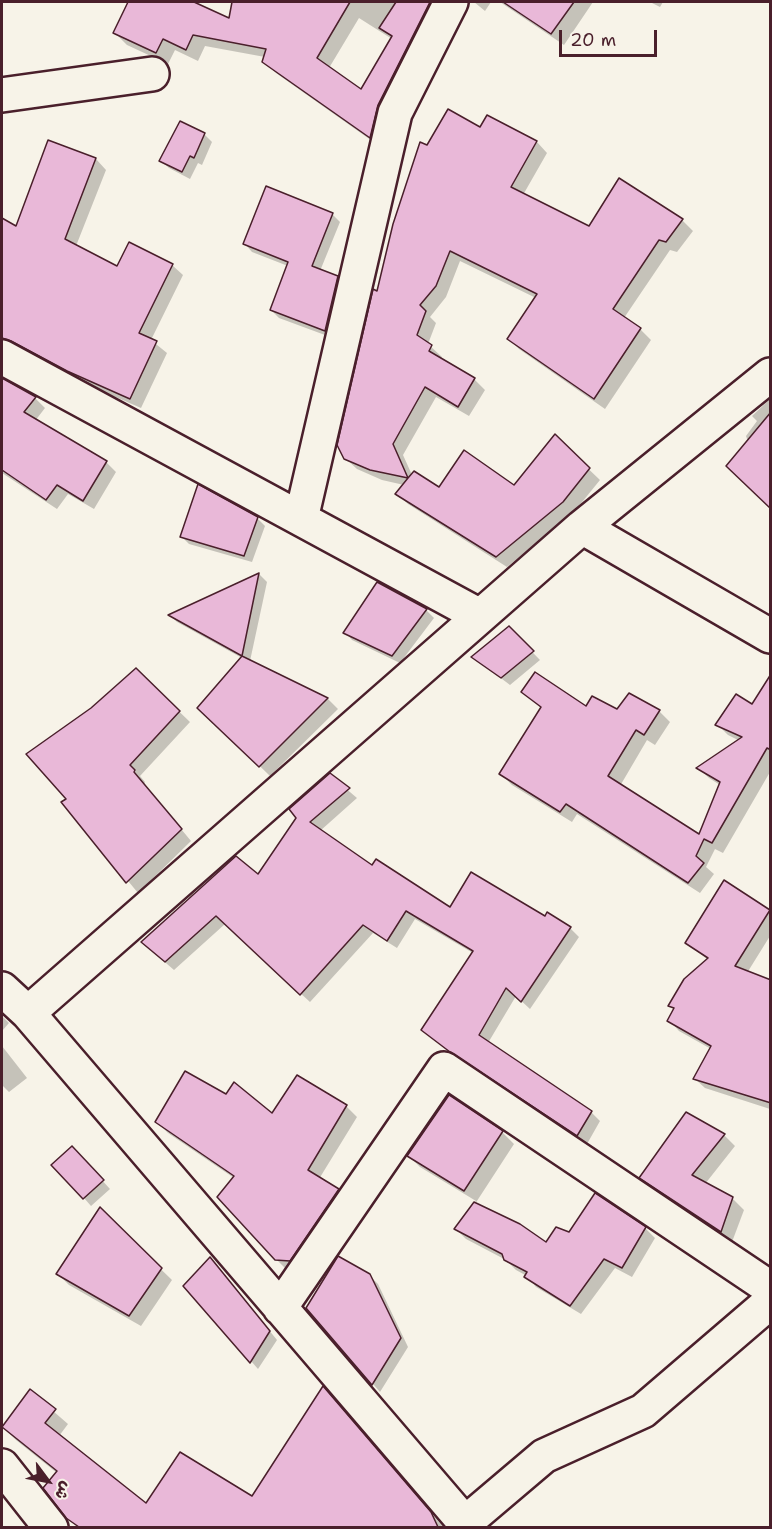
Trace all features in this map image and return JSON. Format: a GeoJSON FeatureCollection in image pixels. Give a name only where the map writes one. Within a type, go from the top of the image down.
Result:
{"type":"FeatureCollection","features":[{"type":"Feature","properties":{"kind":"street"},"geometry":{"type":"LineString","coordinates":[[301,519],[395,113],[451,2]]}},
{"type":"Feature","properties":{"kind":"street"},"geometry":{"type":"LineString","coordinates":[[2,95],[152,74]]}},
{"type":"Feature","properties":{"kind":"street"},"geometry":{"type":"LineString","coordinates":[[2,357],[480,616]]}},
{"type":"Feature","properties":{"kind":"street"},"geometry":{"type":"LineString","coordinates":[[28,1013],[582,527],[771,375]]}},
{"type":"Feature","properties":{"kind":"street"},"geometry":{"type":"LineString","coordinates":[[582,527],[771,636]]}},
{"type":"Feature","properties":{"kind":"street"},"geometry":{"type":"LineString","coordinates":[[2,989],[28,1013],[464,1525],[544,1456],[643,1411],[771,1302]]}},
{"type":"Feature","properties":{"kind":"street"},"geometry":{"type":"LineString","coordinates":[[280,1308],[444,1069],[771,1288]]}},
{"type":"Feature","properties":{"kind":"street"},"geometry":{"type":"LineString","coordinates":[[2,1466],[51,1527]]}},
{"type":"Feature","properties":{"kind":"building"},"geometry":{"type":"Polygon","coordinates":[[[128,2],[194,2],[229,18],[232,2],[350,2],[317,58],[361,89],[392,36],[379,28],[396,2],[430,2],[378,105],[370,138],[262,62],[266,49],[193,35],[186,50],[163,39],[156,53],[113,33],[128,2]]]}},
{"type":"Feature","properties":{"kind":"building"},"geometry":{"type":"Polygon","coordinates":[[[503,2],[574,2],[551,34],[503,2]]]}},
{"type":"Feature","properties":{"kind":"building"},"geometry":{"type":"Polygon","coordinates":[[[448,109],[480,127],[487,115],[537,141],[511,187],[589,226],[619,178],[683,219],[666,242],[659,240],[613,309],[641,328],[594,399],[507,339],[537,294],[450,251],[436,286],[420,305],[426,311],[417,335],[432,345],[429,351],[475,378],[458,407],[425,387],[393,444],[408,478],[370,470],[344,459],[337,445],[373,289],[377,291],[393,224],[420,142],[427,145],[448,109]]]}},
{"type":"Feature","properties":{"kind":"building"},"geometry":{"type":"Polygon","coordinates":[[[180,121],[205,133],[194,158],[190,156],[182,172],[159,161],[180,121]]]}},
{"type":"Feature","properties":{"kind":"building"},"geometry":{"type":"Polygon","coordinates":[[[48,140],[96,158],[65,239],[117,266],[129,242],[173,264],[139,333],[157,341],[130,399],[67,371],[2,338],[2,218],[16,226],[48,140]]]}},
{"type":"Feature","properties":{"kind":"building"},"geometry":{"type":"Polygon","coordinates":[[[266,186],[333,213],[312,266],[338,276],[325,331],[270,310],[288,262],[243,244],[266,186]]]}},
{"type":"Feature","properties":{"kind":"building"},"geometry":{"type":"Polygon","coordinates":[[[2,378],[36,397],[24,412],[107,461],[83,501],[57,485],[46,500],[2,470],[2,378]]]}},
{"type":"Feature","properties":{"kind":"building"},"geometry":{"type":"Polygon","coordinates":[[[771,412],[771,509],[726,466],[771,412]]]}},
{"type":"Feature","properties":{"kind":"building"},"geometry":{"type":"Polygon","coordinates":[[[555,434],[590,468],[563,502],[496,557],[395,494],[414,471],[439,487],[464,450],[514,485],[555,434]]]}},
{"type":"Feature","properties":{"kind":"building"},"geometry":{"type":"Polygon","coordinates":[[[198,484],[258,517],[244,556],[180,537],[198,484]]]}},
{"type":"Feature","properties":{"kind":"building"},"geometry":{"type":"Polygon","coordinates":[[[259,573],[242,656],[168,615],[259,573]]]}},
{"type":"Feature","properties":{"kind":"building"},"geometry":{"type":"Polygon","coordinates":[[[377,582],[427,609],[392,656],[343,633],[377,582]]]}},
{"type":"Feature","properties":{"kind":"building"},"geometry":{"type":"Polygon","coordinates":[[[509,626],[534,651],[501,678],[471,657],[509,626]]]}},
{"type":"Feature","properties":{"kind":"building"},"geometry":{"type":"Polygon","coordinates":[[[242,656],[328,698],[259,767],[197,708],[242,656]]]}},
{"type":"Feature","properties":{"kind":"building"},"geometry":{"type":"Polygon","coordinates":[[[136,668],[180,711],[130,765],[182,829],[126,883],[61,802],[66,799],[26,754],[91,708],[136,668]]]}},
{"type":"Feature","properties":{"kind":"building"},"geometry":{"type":"Polygon","coordinates":[[[535,672],[586,706],[592,696],[617,709],[629,693],[660,710],[644,735],[636,730],[608,776],[699,834],[720,782],[696,768],[742,737],[715,725],[736,694],[752,704],[771,674],[771,750],[767,748],[712,843],[704,839],[696,856],[704,863],[688,883],[566,804],[560,812],[499,774],[541,707],[521,692],[535,672]]]}},
{"type":"Feature","properties":{"kind":"building"},"geometry":{"type":"Polygon","coordinates":[[[330,773],[350,788],[310,822],[372,865],[376,859],[450,907],[471,872],[545,916],[547,912],[571,927],[521,1002],[506,988],[479,1035],[592,1111],[577,1136],[450,1052],[421,1030],[473,951],[406,911],[387,941],[363,925],[300,995],[216,916],[165,962],[141,942],[236,856],[258,874],[296,818],[289,809],[330,773]]]}},
{"type":"Feature","properties":{"kind":"building"},"geometry":{"type":"Polygon","coordinates":[[[724,880],[770,910],[735,966],[771,980],[771,1103],[693,1079],[711,1046],[667,1021],[674,1008],[668,1006],[684,979],[708,958],[685,943],[724,880]]]}},
{"type":"Feature","properties":{"kind":"building"},"geometry":{"type":"Polygon","coordinates":[[[185,1071],[226,1094],[234,1082],[272,1113],[297,1075],[347,1105],[308,1170],[339,1189],[290,1261],[275,1260],[217,1197],[234,1176],[155,1122],[185,1071]]]}},
{"type":"Feature","properties":{"kind":"building"},"geometry":{"type":"Polygon","coordinates":[[[449,1095],[503,1131],[464,1191],[407,1156],[449,1095]]]}},
{"type":"Feature","properties":{"kind":"building"},"geometry":{"type":"Polygon","coordinates":[[[686,1112],[725,1134],[692,1175],[733,1197],[721,1232],[639,1178],[686,1112]]]}},
{"type":"Feature","properties":{"kind":"building"},"geometry":{"type":"Polygon","coordinates":[[[72,1146],[104,1180],[83,1199],[51,1165],[72,1146]]]}},
{"type":"Feature","properties":{"kind":"building"},"geometry":{"type":"Polygon","coordinates":[[[595,1193],[646,1227],[622,1268],[604,1259],[570,1306],[524,1277],[527,1272],[504,1260],[502,1254],[454,1229],[474,1202],[520,1224],[546,1242],[556,1227],[569,1232],[595,1193]]]}},
{"type":"Feature","properties":{"kind":"building"},"geometry":{"type":"Polygon","coordinates":[[[100,1207],[162,1268],[129,1316],[56,1274],[100,1207]]]}},
{"type":"Feature","properties":{"kind":"building"},"geometry":{"type":"Polygon","coordinates":[[[338,1256],[370,1274],[401,1338],[372,1385],[306,1308],[338,1256]]]}},
{"type":"Feature","properties":{"kind":"building"},"geometry":{"type":"Polygon","coordinates":[[[210,1257],[270,1331],[250,1363],[183,1286],[210,1257]]]}},
{"type":"Feature","properties":{"kind":"building"},"geometry":{"type":"Polygon","coordinates":[[[323,1386],[431,1512],[438,1527],[79,1527],[66,1518],[43,1488],[57,1471],[2,1427],[30,1389],[56,1409],[45,1423],[146,1503],[180,1452],[252,1496],[323,1386]]]}}]}
